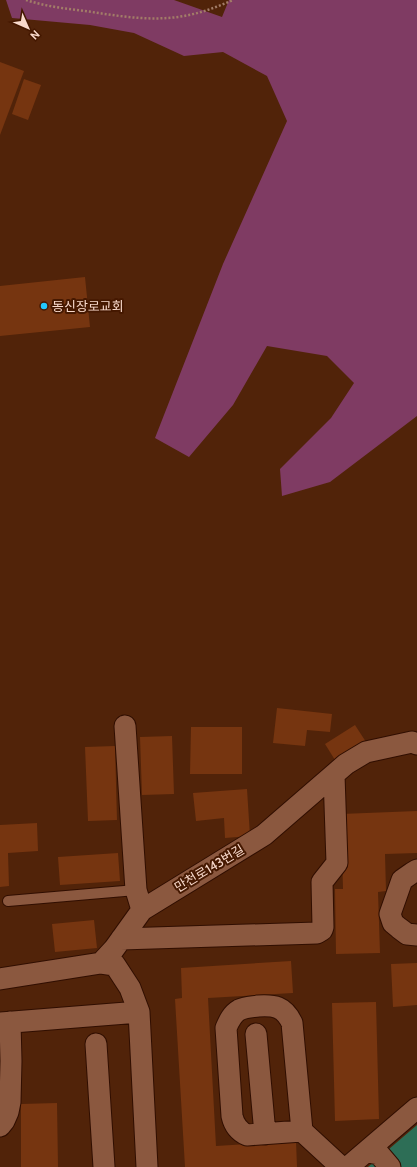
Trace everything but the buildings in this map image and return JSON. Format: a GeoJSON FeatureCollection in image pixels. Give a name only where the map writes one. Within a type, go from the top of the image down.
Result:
{"type":"FeatureCollection","features":[{"type":"Feature","properties":{"kind":"street"},"geometry":{"type":"LineString","coordinates":[[125,726],[136,890],[142,910]]}},
{"type":"Feature","properties":{"kind":"street","name":"만천로143번길"},"geometry":{"type":"LineString","coordinates":[[101,963],[114,950],[142,910],[264,835],[346,764],[366,752],[412,742],[417,744]]}},
{"type":"Feature","properties":{"kind":"street"},"geometry":{"type":"LineString","coordinates":[[121,939],[320,932],[323,926],[322,882],[337,863],[334,775]]}},
{"type":"Feature","properties":{"kind":"street"},"geometry":{"type":"LineString","coordinates":[[417,870],[402,880],[390,914],[393,923],[399,928],[407,934],[417,935]]}},
{"type":"Feature","properties":{"kind":"street"},"geometry":{"type":"LineString","coordinates":[[0,979],[101,963],[115,965],[130,988],[139,1012],[147,1167]]}},
{"type":"Feature","properties":{"kind":"street"},"geometry":{"type":"LineString","coordinates":[[302,1131],[247,1135],[241,1133],[233,1123],[226,1028],[228,1021],[239,1010],[246,1007],[272,1005],[289,1016],[292,1023],[302,1131],[341,1167]]}},
{"type":"Feature","properties":{"kind":"street"},"geometry":{"type":"LineString","coordinates":[[0,1126],[8,1112],[10,1102],[11,1061],[5,1022],[139,1012]]}},
{"type":"Feature","properties":{"kind":"street"},"geometry":{"type":"LineString","coordinates":[[256,1034],[264,1134]]}},
{"type":"Feature","properties":{"kind":"street"},"geometry":{"type":"LineString","coordinates":[[96,1044],[104,1167]]}},
{"type":"Feature","properties":{"kind":"street"},"geometry":{"type":"LineString","coordinates":[[348,1167],[417,1108]]}},
{"type":"Feature","properties":{"kind":"street"},"geometry":{"type":"LineString","coordinates":[[356,1167],[381,1158],[417,1117]]}},
{"type":"Feature","properties":{"kind":"lane"},"geometry":{"type":"LineString","coordinates":[[8,901],[136,890]]}},
{"type":"Feature","properties":{"kind":"path"},"geometry":{"type":"LineString","coordinates":[[26,0],[67,9],[134,18],[169,18],[201,12],[233,0]]}},
{"type":"Feature","properties":{"kind":"shaded area"},"geometry":{"type":"Polygon","coordinates":[[[6,0],[174,0],[222,17],[229,0],[417,0],[417,416],[330,482],[282,496],[280,469],[331,418],[354,383],[327,356],[267,346],[233,405],[189,457],[155,438],[223,264],[287,121],[267,76],[223,52],[184,56],[134,33],[90,25],[12,18],[6,0]]]}},
{"type":"Feature","properties":{"kind":"shaded area"},"geometry":{"type":"Polygon","coordinates":[[[417,1125],[417,1167],[368,1167],[417,1125]]]}},
{"type":"Feature","properties":{"kind":"place","name":"동신장로교회"},"geometry":{"type":"Point","coordinates":[44,306]}}]}
